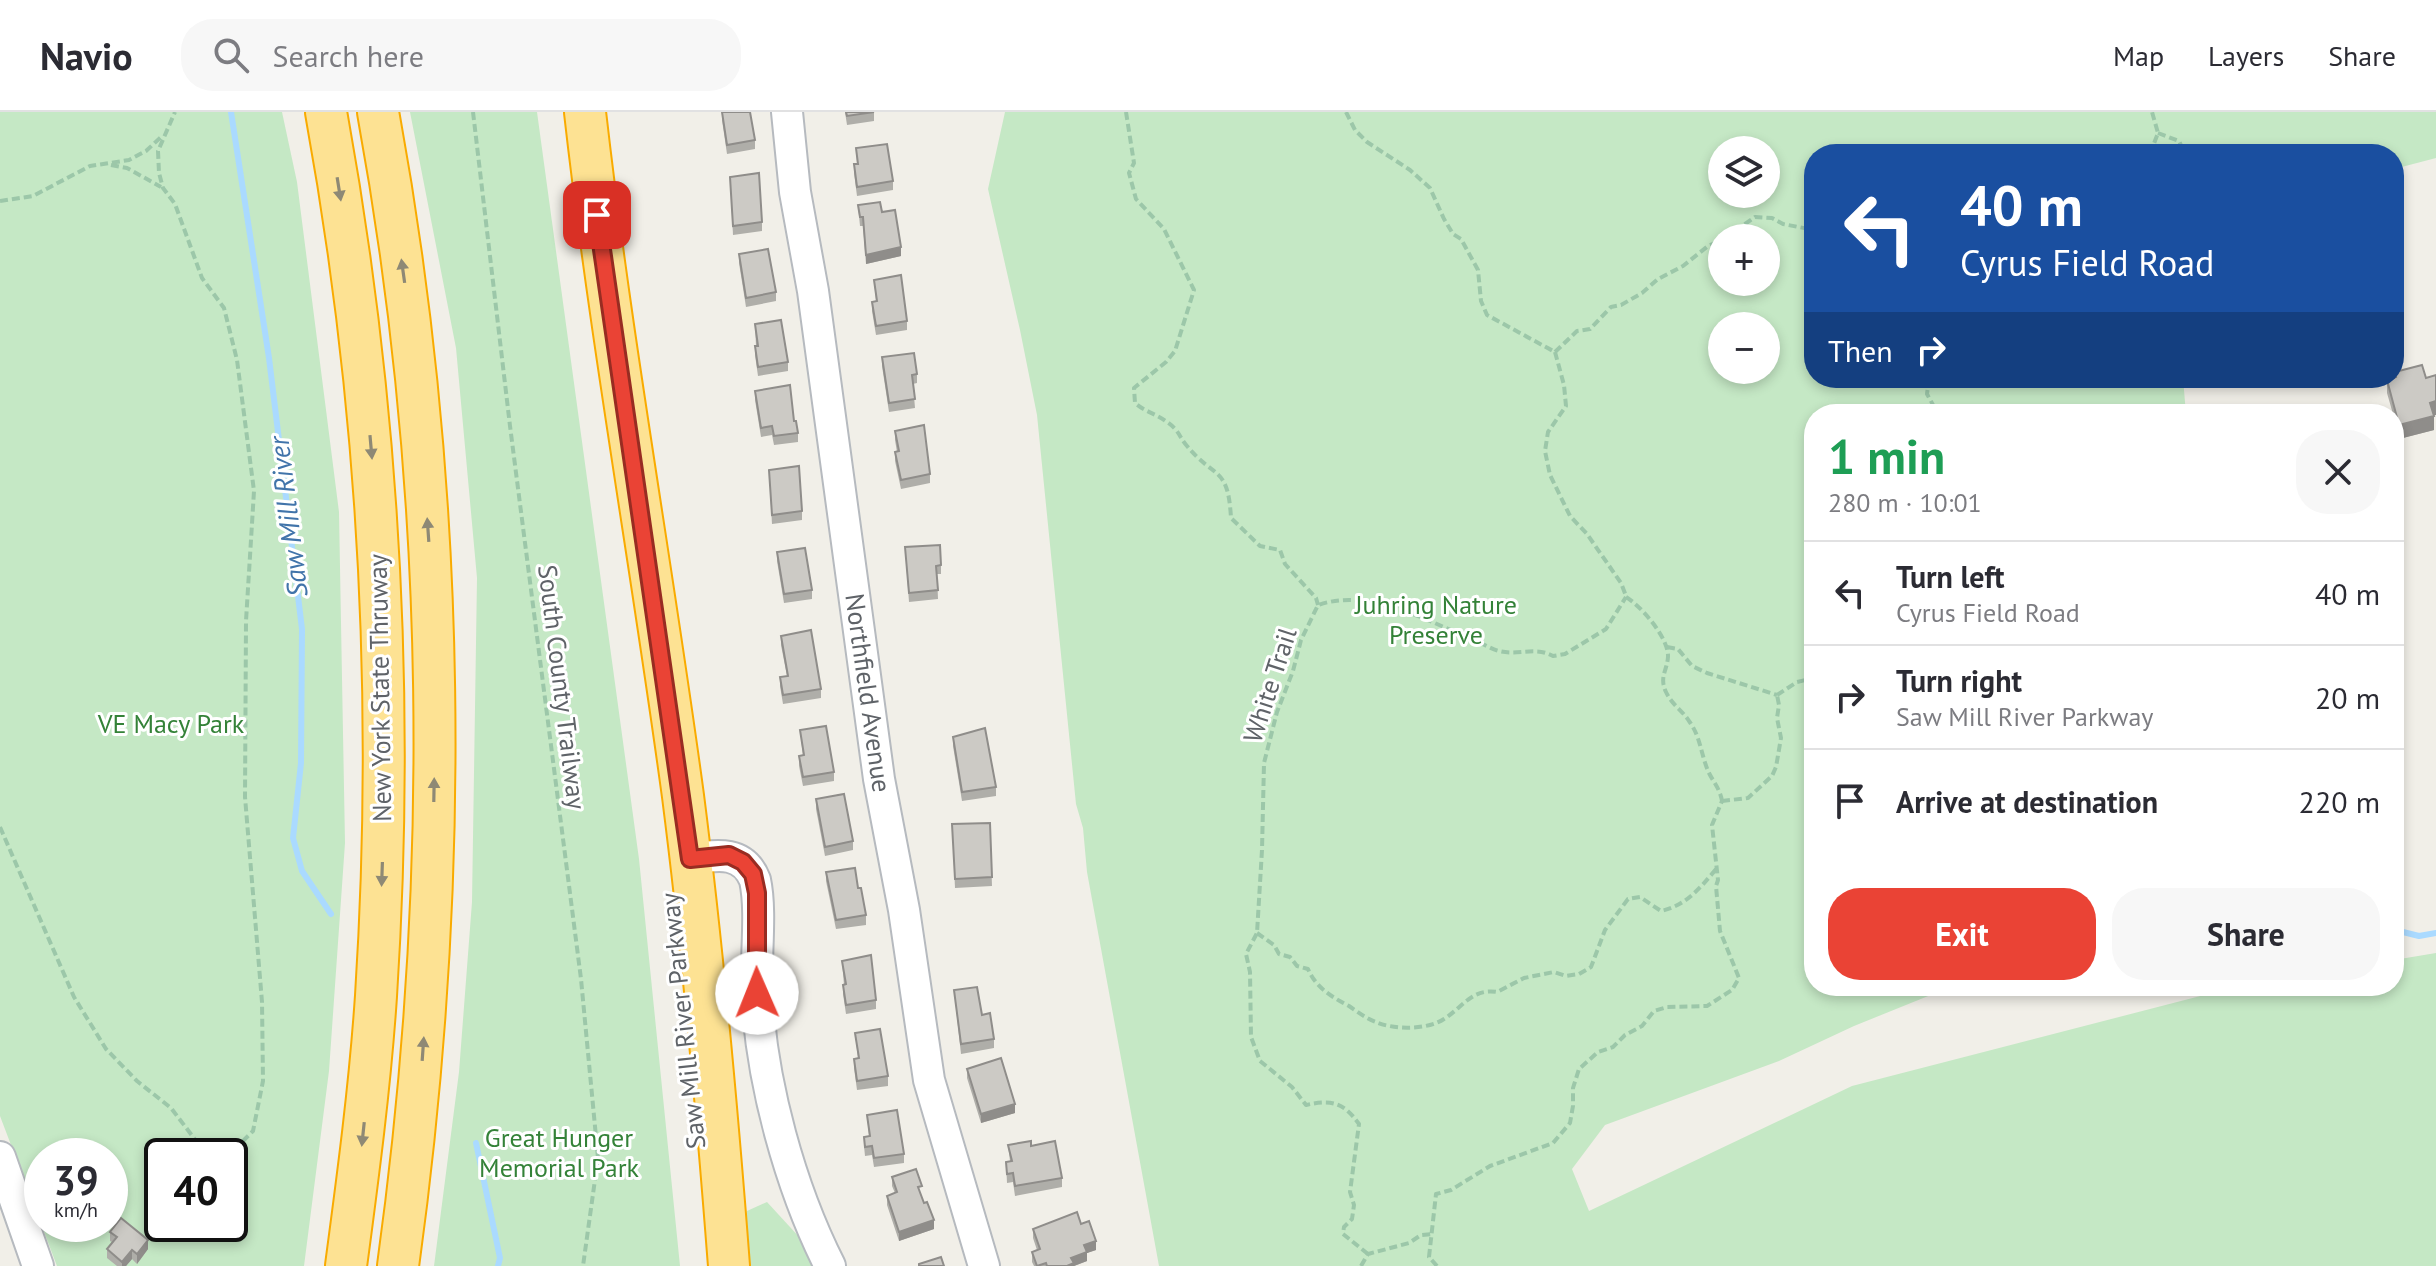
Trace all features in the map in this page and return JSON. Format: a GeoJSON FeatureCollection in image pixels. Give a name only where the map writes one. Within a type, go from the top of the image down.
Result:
{"type":"FeatureCollection","features":[{"type":"Feature","properties":{"kind":"highway","name":"New York State Thruway"},"geometry":{"type":"LineString","coordinates":[[326,112],[362,354],[382,639],[382,855],[376,1000],[346,1266]]}},
{"type":"Feature","properties":{"kind":"highway","name":"New York State Thruway"},"geometry":{"type":"LineString","coordinates":[[378,112],[403,272],[419,414],[430,559],[434,703],[427,992],[415,1138],[398,1266]]}},
{"type":"Feature","properties":{"kind":"highway","name":"Saw Mill River Parkway"},"geometry":{"type":"LineString","coordinates":[[561,112],[587,324],[646,704],[669,875],[705,1266]]}},
{"type":"Feature","properties":{"kind":"highway","name":"Saw Mill River Parkway"},"geometry":{"type":"LineString","coordinates":[[585,112],[613,335],[690,859],[710,1038],[729,1266]]}},
{"type":"Feature","properties":{"kind":"street","name":"Northfield Avenue"},"geometry":{"type":"LineString","coordinates":[[787,112],[795,192],[813,291],[879,779],[904,910],[929,1080],[984,1266]]}},
{"type":"Feature","properties":{"kind":"street"},"geometry":{"type":"LineString","coordinates":[[690,859],[729,855],[743,862],[755,880],[757,993],[765,1062],[790,1165],[816,1239],[830,1266]]}},
{"type":"Feature","properties":{"kind":"street"},"geometry":{"type":"LineString","coordinates":[[0,1157],[38,1266]]}},
{"type":"Feature","properties":{"kind":"path"},"geometry":{"type":"LineString","coordinates":[[163,188],[158,151],[175,112]]}},
{"type":"Feature","properties":{"kind":"path","name":"South County Trailway"},"geometry":{"type":"LineString","coordinates":[[473,112],[581,979],[598,1158],[583,1266]]}},
{"type":"Feature","properties":{"kind":"path"},"geometry":{"type":"LineString","coordinates":[[1126,112],[1134,163],[1129,173],[1136,199],[1164,229],[1194,290],[1175,351],[1134,388],[1135,403],[1146,413],[1164,419],[1181,433],[1185,445],[1219,474],[1228,488],[1231,518],[1260,546],[1280,550],[1285,564],[1316,598],[1318,605]]}},
{"type":"Feature","properties":{"kind":"path"},"geometry":{"type":"LineString","coordinates":[[1346,112],[1355,130],[1367,142],[1410,170],[1430,188],[1444,219],[1453,234],[1461,239],[1478,270],[1481,301],[1487,315],[1555,352],[1566,406],[1548,432],[1545,451],[1550,475],[1570,516],[1587,534],[1621,583],[1626,597],[1646,615],[1667,647],[1668,656],[1661,678],[1666,692],[1674,707],[1687,717],[1694,728],[1708,771],[1720,791],[1722,801],[1712,825],[1720,931],[1739,978],[1732,990],[1707,1006],[1691,1004],[1654,1011],[1642,1026],[1625,1035],[1613,1047],[1598,1052],[1579,1069],[1573,1088],[1570,1123],[1553,1143],[1490,1166],[1451,1190],[1436,1194],[1429,1257],[1437,1266]]}},
{"type":"Feature","properties":{"kind":"path"},"geometry":{"type":"LineString","coordinates":[[2152,112],[2158,133],[2154,144]]}},
{"type":"Feature","properties":{"kind":"path"},"geometry":{"type":"LineString","coordinates":[[2158,133],[2180,144]]}},
{"type":"Feature","properties":{"kind":"path"},"geometry":{"type":"LineString","coordinates":[[0,201],[33,196],[90,166],[129,160],[146,151],[162,136]]}},
{"type":"Feature","properties":{"kind":"path"},"geometry":{"type":"LineString","coordinates":[[0,827],[74,997],[106,1049],[137,1081],[171,1108],[197,1142],[213,1153],[229,1155],[253,1131],[263,1081],[262,1002],[245,797],[246,621],[254,491],[237,360],[224,308],[202,278],[175,204],[163,188],[127,168],[108,165]]}},
{"type":"Feature","properties":{"kind":"path"},"geometry":{"type":"LineString","coordinates":[[1745,224],[1755,217],[1772,218],[1783,224],[1804,228]]}},
{"type":"Feature","properties":{"kind":"path"},"geometry":{"type":"LineString","coordinates":[[1555,352],[1577,331],[1590,329],[1611,307],[1642,293],[1708,246]]}},
{"type":"Feature","properties":{"kind":"path","name":"White Trail"},"geometry":{"type":"LineString","coordinates":[[1368,1254],[1343,1234],[1344,1227],[1352,1219],[1351,1171],[1359,1124],[1343,1105],[1332,1101],[1306,1105],[1292,1087],[1260,1061],[1251,1037],[1250,972],[1246,954],[1257,933],[1264,763],[1301,640],[1318,605],[1336,601],[1389,604],[1498,651],[1543,650],[1553,656],[1565,654],[1606,629],[1626,597]]}},
{"type":"Feature","properties":{"kind":"path"},"geometry":{"type":"LineString","coordinates":[[1667,647],[1678,649],[1692,666],[1707,673],[1777,695]]}},
{"type":"Feature","properties":{"kind":"path"},"geometry":{"type":"LineString","coordinates":[[1777,695],[1804,680]]}},
{"type":"Feature","properties":{"kind":"path"},"geometry":{"type":"LineString","coordinates":[[1722,801],[1748,798],[1772,776],[1781,738],[1777,695]]}},
{"type":"Feature","properties":{"kind":"path"},"geometry":{"type":"LineString","coordinates":[[1257,933],[1274,945],[1279,954],[1308,969],[1321,989],[1377,1023],[1410,1027],[1430,1025],[1444,1019],[1467,998],[1486,990],[1497,992],[1524,978],[1554,972],[1566,976],[1579,974],[1591,967],[1605,930],[1628,899],[1640,897],[1661,911],[1672,908],[1692,898],[1717,868]]}},
{"type":"Feature","properties":{"kind":"path"},"geometry":{"type":"LineString","coordinates":[[1361,1266],[1368,1254],[1432,1234]]}},
{"type":"Feature","properties":{"kind":"green space","name":"VE Macy Park"},"geometry":{"type":"Polygon","coordinates":[[[0,112],[282,112],[297,182],[339,512],[345,843],[329,1071],[304,1266],[57,1266],[48,1242],[128,1242],[128,1138],[24,1138],[24,1179],[0,1116],[0,112]]]}},
{"type":"Feature","properties":{"kind":"green space","name":"Great Hunger Memorial Park"},"geometry":{"type":"Polygon","coordinates":[[[410,112],[537,112],[639,859],[680,1266],[434,1266],[459,1072],[472,902],[477,578],[456,348],[410,112]]]}},
{"type":"Feature","properties":{"kind":"green space","name":"Juhring Nature Preserve"},"geometry":{"type":"Polygon","coordinates":[[[1005,112],[2436,112],[2436,158],[2404,166],[2404,144],[1804,144],[1804,388],[2184,388],[2185,404],[1804,404],[1804,996],[1928,996],[1779,1061],[1605,1125],[1572,1169],[1589,1211],[1852,1086],[2200,996],[2404,996],[2404,958],[2436,953],[2436,1266],[1159,1266],[1087,872],[1083,828],[1076,804],[1037,415],[988,189],[1005,112]]]}},
{"type":"Feature","properties":{"kind":"green space"},"geometry":{"type":"Polygon","coordinates":[[[767,1202],[801,1239],[816,1266],[744,1266],[741,1236],[747,1211],[767,1202]]]}},
{"type":"Feature","properties":{"kind":"building"},"geometry":{"type":"Polygon","coordinates":[[[722,112],[750,112],[755,140],[727,145],[722,112]]]}},
{"type":"Feature","properties":{"kind":"building"},"geometry":{"type":"Polygon","coordinates":[[[846,112],[874,112],[847,116],[846,112]]]}},
{"type":"Feature","properties":{"kind":"building"},"geometry":{"type":"Polygon","coordinates":[[[887,144],[893,181],[857,187],[854,164],[858,164],[856,148],[887,144]]]}},
{"type":"Feature","properties":{"kind":"building"},"geometry":{"type":"Polygon","coordinates":[[[759,173],[762,222],[733,226],[730,177],[759,173]]]}},
{"type":"Feature","properties":{"kind":"building"},"geometry":{"type":"Polygon","coordinates":[[[880,202],[882,212],[895,210],[901,247],[866,255],[863,217],[860,217],[858,205],[880,202]]]}},
{"type":"Feature","properties":{"kind":"building"},"geometry":{"type":"Polygon","coordinates":[[[768,249],[776,292],[746,298],[739,254],[768,249]]]}},
{"type":"Feature","properties":{"kind":"building"},"geometry":{"type":"Polygon","coordinates":[[[901,275],[907,321],[876,326],[872,302],[877,301],[874,280],[901,275]]]}},
{"type":"Feature","properties":{"kind":"building"},"geometry":{"type":"Polygon","coordinates":[[[781,320],[788,362],[758,367],[755,324],[781,320]]]}},
{"type":"Feature","properties":{"kind":"building"},"geometry":{"type":"Polygon","coordinates":[[[914,353],[917,374],[912,375],[915,399],[889,403],[882,357],[914,353]]]}},
{"type":"Feature","properties":{"kind":"building"},"geometry":{"type":"Polygon","coordinates":[[[2422,365],[2426,378],[2436,375],[2436,401],[2430,403],[2434,416],[2404,424],[2404,404],[2393,404],[2389,388],[2404,388],[2404,370],[2422,365]]]}},
{"type":"Feature","properties":{"kind":"building"},"geometry":{"type":"Polygon","coordinates":[[[790,385],[798,433],[774,436],[772,426],[761,428],[755,391],[790,385]]]}},
{"type":"Feature","properties":{"kind":"building"},"geometry":{"type":"Polygon","coordinates":[[[924,425],[930,474],[901,480],[895,452],[899,451],[895,431],[924,425]]]}},
{"type":"Feature","properties":{"kind":"building"},"geometry":{"type":"Polygon","coordinates":[[[799,466],[802,511],[772,515],[769,470],[799,466]]]}},
{"type":"Feature","properties":{"kind":"building"},"geometry":{"type":"Polygon","coordinates":[[[940,545],[941,565],[936,566],[938,590],[909,593],[905,547],[940,545]]]}},
{"type":"Feature","properties":{"kind":"building"},"geometry":{"type":"Polygon","coordinates":[[[805,548],[812,590],[784,594],[777,552],[805,548]]]}},
{"type":"Feature","properties":{"kind":"building"},"geometry":{"type":"Polygon","coordinates":[[[811,630],[821,689],[783,695],[780,677],[788,676],[781,636],[811,630]]]}},
{"type":"Feature","properties":{"kind":"building"},"geometry":{"type":"Polygon","coordinates":[[[826,726],[834,772],[803,777],[799,756],[804,755],[800,730],[826,726]]]}},
{"type":"Feature","properties":{"kind":"building"},"geometry":{"type":"Polygon","coordinates":[[[985,728],[996,787],[962,792],[953,737],[985,728]]]}},
{"type":"Feature","properties":{"kind":"building"},"geometry":{"type":"Polygon","coordinates":[[[844,794],[853,841],[825,847],[816,799],[844,794]]]}},
{"type":"Feature","properties":{"kind":"building"},"geometry":{"type":"Polygon","coordinates":[[[990,823],[992,877],[955,879],[952,824],[990,823]]]}},
{"type":"Feature","properties":{"kind":"building"},"geometry":{"type":"Polygon","coordinates":[[[855,868],[866,915],[836,920],[826,872],[855,868]]]}},
{"type":"Feature","properties":{"kind":"building"},"geometry":{"type":"Polygon","coordinates":[[[871,955],[876,1000],[846,1005],[842,961],[871,955]]]}},
{"type":"Feature","properties":{"kind":"building"},"geometry":{"type":"Polygon","coordinates":[[[977,987],[982,1015],[990,1013],[994,1039],[961,1044],[954,990],[977,987]]]}},
{"type":"Feature","properties":{"kind":"building"},"geometry":{"type":"Polygon","coordinates":[[[880,1029],[888,1076],[857,1081],[854,1059],[859,1058],[855,1033],[880,1029]]]}},
{"type":"Feature","properties":{"kind":"building"},"geometry":{"type":"Polygon","coordinates":[[[1001,1058],[1015,1104],[981,1114],[967,1069],[1001,1058]]]}},
{"type":"Feature","properties":{"kind":"building"},"geometry":{"type":"Polygon","coordinates":[[[897,1110],[904,1154],[874,1158],[872,1146],[865,1147],[864,1137],[870,1136],[867,1115],[897,1110]]]}},
{"type":"Feature","properties":{"kind":"building"},"geometry":{"type":"Polygon","coordinates":[[[1031,1141],[1031,1146],[1055,1141],[1062,1178],[1015,1186],[1013,1173],[1007,1174],[1006,1162],[1012,1161],[1008,1145],[1031,1141]]]}},
{"type":"Feature","properties":{"kind":"building"},"geometry":{"type":"Polygon","coordinates":[[[916,1169],[922,1186],[918,1187],[934,1220],[899,1232],[887,1196],[897,1192],[892,1177],[916,1169]]]}},
{"type":"Feature","properties":{"kind":"building"},"geometry":{"type":"Polygon","coordinates":[[[1077,1212],[1081,1224],[1089,1221],[1096,1241],[1084,1245],[1087,1252],[1071,1258],[1074,1263],[1067,1266],[1047,1266],[1046,1263],[1037,1266],[1032,1252],[1040,1249],[1033,1229],[1077,1212]]]}},
{"type":"Feature","properties":{"kind":"building"},"geometry":{"type":"Polygon","coordinates":[[[128,1224],[146,1242],[137,1254],[132,1250],[122,1262],[107,1249],[113,1242],[128,1242],[128,1224]]]}},
{"type":"Feature","properties":{"kind":"building"},"geometry":{"type":"Polygon","coordinates":[[[941,1257],[944,1266],[919,1266],[919,1264],[941,1257]]]}},
{"type":"Feature","properties":{"kind":"waterway","name":"Saw Mill River"},"geometry":{"type":"LineString","coordinates":[[231,112],[269,358],[302,629],[301,763],[293,838],[302,871],[331,914]]}},
{"type":"Feature","properties":{"kind":"waterway"},"geometry":{"type":"LineString","coordinates":[[2404,932],[2419,936],[2436,933]]}},
{"type":"Feature","properties":{"kind":"waterway","name":"Saw Mill River"},"geometry":{"type":"LineString","coordinates":[[476,1143],[500,1258],[498,1266]]}},
{"type":"Feature","properties":{"kind":"route"},"geometry":{"type":"LineString","coordinates":[[597,215],[623,407],[673,724],[690,859],[729,855],[743,862],[753,874],[757,886],[757,993]]}}]}
